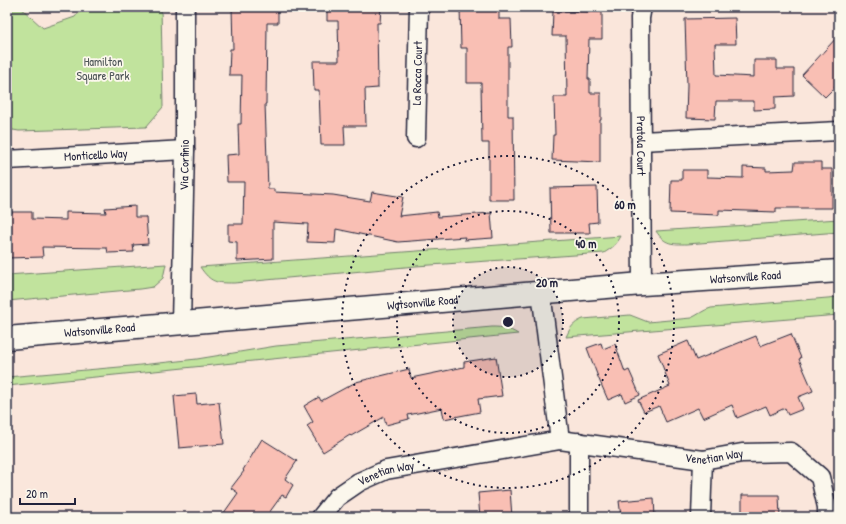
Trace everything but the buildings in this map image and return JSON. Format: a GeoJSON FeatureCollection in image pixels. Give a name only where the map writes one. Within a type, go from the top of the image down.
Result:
{"type":"FeatureCollection","features":[{"type":"Feature","properties":{"kind":"main road","name":"Watsonville Road"},"geometry":{"type":"LineString","coordinates":[[7,338],[542,292],[839,271]]}},
{"type":"Feature","properties":{"kind":"street","name":"Via Corfinio"},"geometry":{"type":"LineString","coordinates":[[181,323],[186,7]]}},
{"type":"Feature","properties":{"kind":"street","name":"La Rocca Court"},"geometry":{"type":"LineString","coordinates":[[416,138],[419,7]]}},
{"type":"Feature","properties":{"kind":"street","name":"Pratola Court"},"geometry":{"type":"LineString","coordinates":[[642,7],[640,18],[642,284]]}},
{"type":"Feature","properties":{"kind":"street"},"geometry":{"type":"LineString","coordinates":[[641,141],[839,131]]}},
{"type":"Feature","properties":{"kind":"street","name":"Monticello Way"},"geometry":{"type":"LineString","coordinates":[[7,160],[184,150]]}},
{"type":"Feature","properties":{"kind":"street"},"geometry":{"type":"LineString","coordinates":[[542,292],[560,440]]}},
{"type":"Feature","properties":{"kind":"street","name":"Venetian Way"},"geometry":{"type":"LineString","coordinates":[[321,517],[337,497],[359,482],[386,470],[560,440],[703,460],[742,453],[791,452],[820,477],[827,507],[827,517]]}},
{"type":"Feature","properties":{"kind":"street"},"geometry":{"type":"LineString","coordinates":[[579,442],[579,517]]}},
{"type":"Feature","properties":{"kind":"street"},"geometry":{"type":"LineString","coordinates":[[700,517],[703,460]]}},
{"type":"Feature","properties":{"kind":"green space","name":"Hamilton Square Park"},"geometry":{"type":"Polygon","coordinates":[[[7,7],[20,7],[43,28],[75,17],[83,7],[161,7],[163,107],[146,127],[19,131],[7,129],[7,7]]]}},
{"type":"Feature","properties":{"kind":"green space"},"geometry":{"type":"Polygon","coordinates":[[[839,219],[839,232],[687,244],[669,243],[659,236],[656,231],[839,219]]]}},
{"type":"Feature","properties":{"kind":"green space"},"geometry":{"type":"Polygon","coordinates":[[[621,236],[614,246],[604,253],[416,266],[234,283],[214,281],[207,276],[200,267],[621,236]]]}},
{"type":"Feature","properties":{"kind":"green space"},"geometry":{"type":"Polygon","coordinates":[[[166,264],[163,278],[153,287],[7,301],[7,275],[166,264]]]}},
{"type":"Feature","properties":{"kind":"green space"},"geometry":{"type":"Polygon","coordinates":[[[839,297],[839,315],[566,337],[572,326],[583,319],[630,315],[648,322],[691,318],[711,308],[839,297]]]}},
{"type":"Feature","properties":{"kind":"green space"},"geometry":{"type":"Polygon","coordinates":[[[492,327],[505,328],[518,334],[7,386],[7,377],[197,359],[276,346],[492,327]]]}}]}
